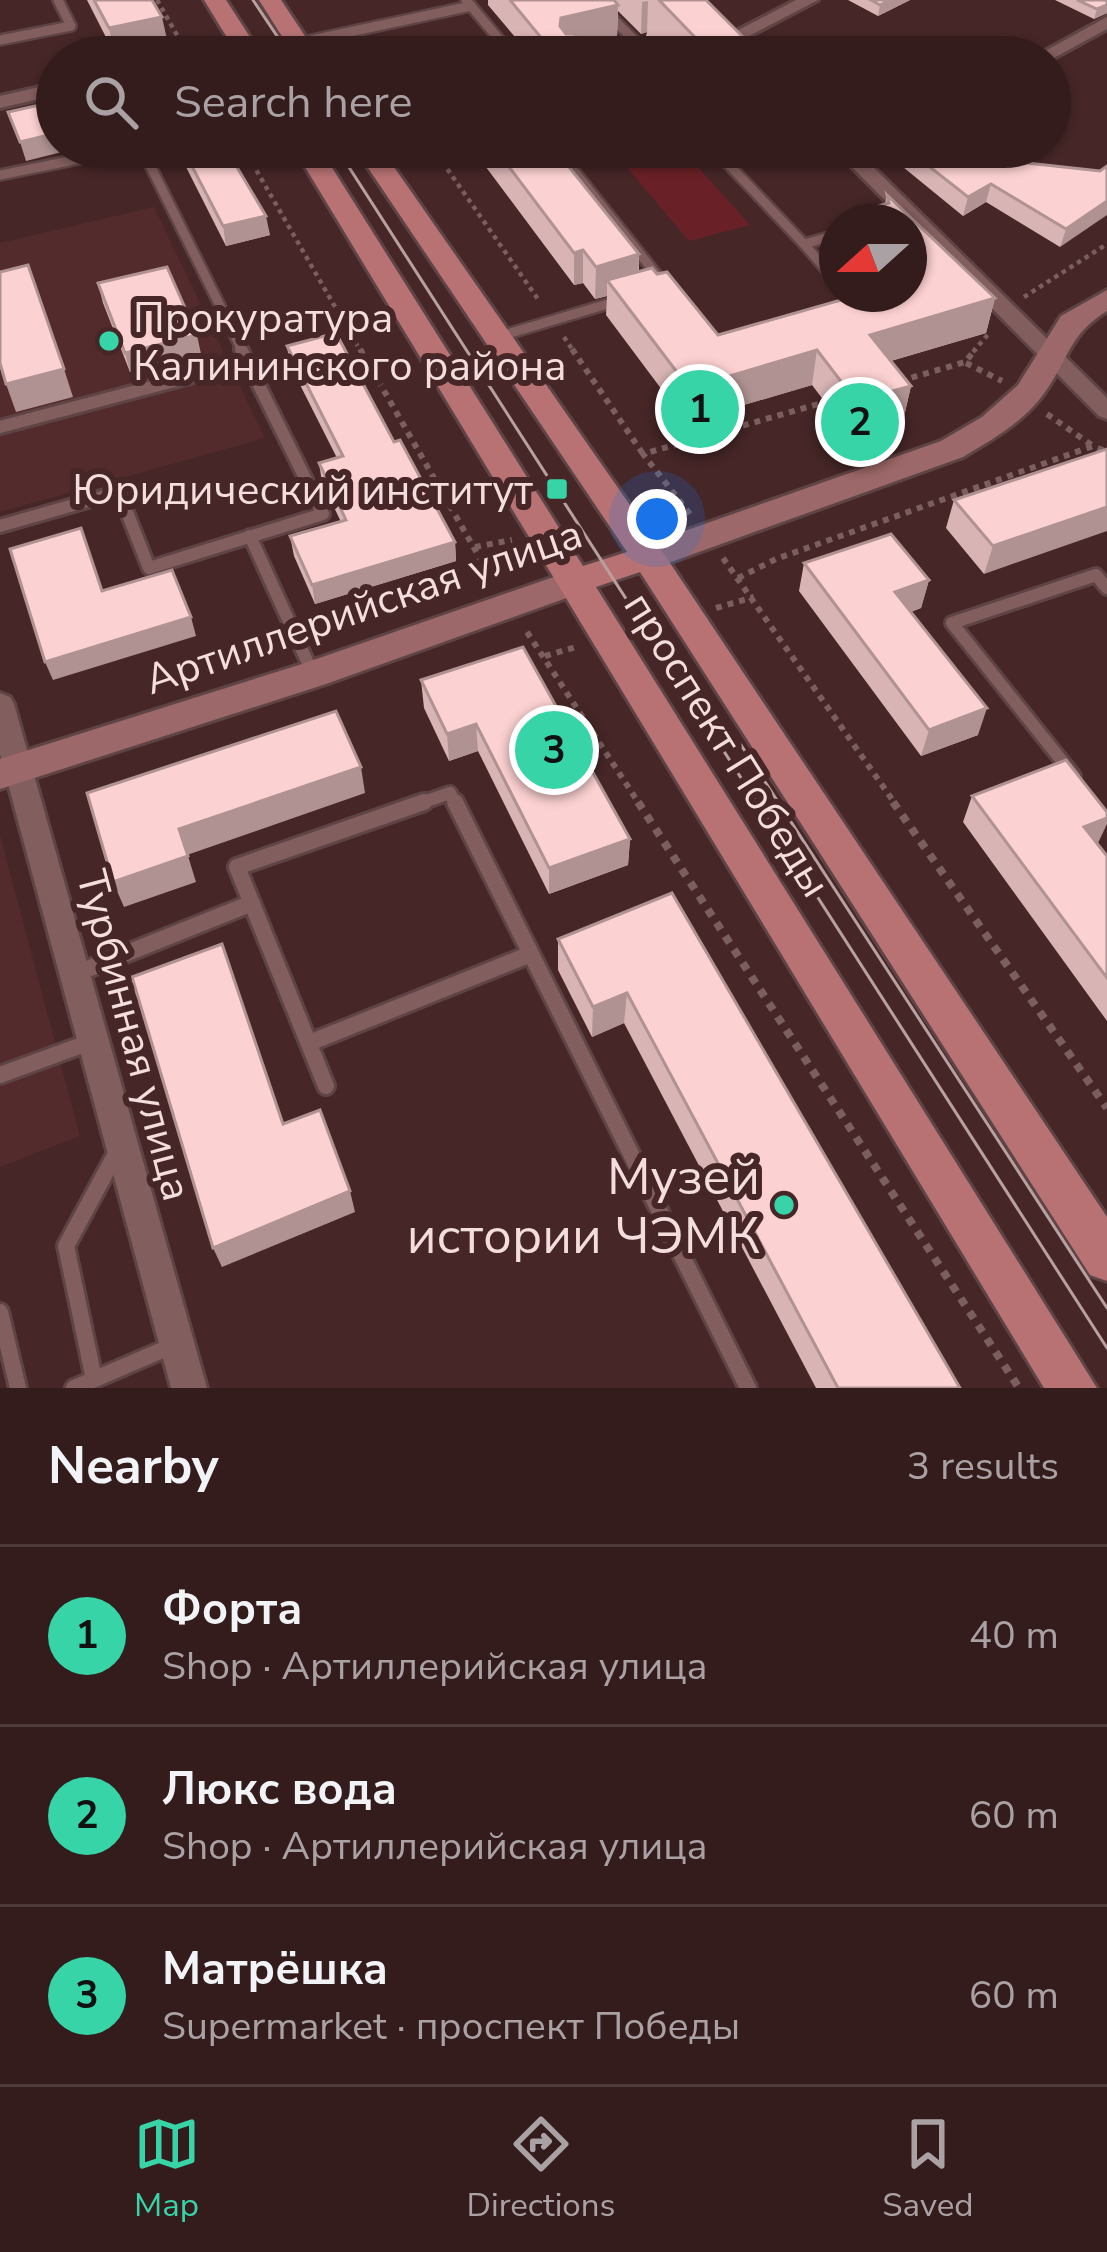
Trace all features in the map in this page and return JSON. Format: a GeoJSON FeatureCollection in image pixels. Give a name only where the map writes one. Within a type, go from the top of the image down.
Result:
{"type":"FeatureCollection","features":[{"type":"Feature","properties":{"kind":"main road"},"geometry":{"type":"LineString","coordinates":[[215,0],[238,36]]}},
{"type":"Feature","properties":{"kind":"main road"},"geometry":{"type":"LineString","coordinates":[[270,0],[294,36]]}},
{"type":"Feature","properties":{"kind":"main road","name":"проспект Победы"},"geometry":{"type":"LineString","coordinates":[[319,168],[1072,1388]]}},
{"type":"Feature","properties":{"kind":"main road","name":"проспект Победы"},"geometry":{"type":"LineString","coordinates":[[381,168],[648,557],[1107,1258]]}},
{"type":"Feature","properties":{"kind":"main road","name":"Артиллерийская улица"},"geometry":{"type":"LineString","coordinates":[[574,582],[648,557]]}},
{"type":"Feature","properties":{"kind":"street"},"geometry":{"type":"LineString","coordinates":[[728,36],[724,32],[809,0]]}},
{"type":"Feature","properties":{"kind":"street"},"geometry":{"type":"LineString","coordinates":[[1071,42],[1107,22]]}},
{"type":"Feature","properties":{"kind":"street"},"geometry":{"type":"LineString","coordinates":[[0,102],[36,94]]}},
{"type":"Feature","properties":{"kind":"street"},"geometry":{"type":"LineString","coordinates":[[863,168],[1107,411]]}},
{"type":"Feature","properties":{"kind":"street","name":"Артиллерийская улица"},"geometry":{"type":"LineString","coordinates":[[648,557],[952,449],[984,430],[1027,394],[1054,357],[1069,324],[1107,299]]}},
{"type":"Feature","properties":{"kind":"street","name":"Артиллерийская улица"},"geometry":{"type":"LineString","coordinates":[[9,771],[313,674],[574,582]]}},
{"type":"Feature","properties":{"kind":"street","name":"Турбинная улица"},"geometry":{"type":"LineString","coordinates":[[0,704],[9,771],[75,974],[189,1388]]}},
{"type":"Feature","properties":{"kind":"lane"},"geometry":{"type":"LineString","coordinates":[[0,40],[71,26],[58,0]]}},
{"type":"Feature","properties":{"kind":"lane"},"geometry":{"type":"LineString","coordinates":[[594,0],[630,36]]}},
{"type":"Feature","properties":{"kind":"lane"},"geometry":{"type":"LineString","coordinates":[[352,36],[468,3],[496,36]]}},
{"type":"Feature","properties":{"kind":"lane"},"geometry":{"type":"LineString","coordinates":[[0,175],[36,168]]}},
{"type":"Feature","properties":{"kind":"lane"},"geometry":{"type":"LineString","coordinates":[[0,526],[119,493],[149,568],[323,514],[150,168]]}},
{"type":"Feature","properties":{"kind":"lane"},"geometry":{"type":"LineString","coordinates":[[494,338],[666,288],[572,168]]}},
{"type":"Feature","properties":{"kind":"lane"},"geometry":{"type":"LineString","coordinates":[[732,168],[819,261]]}},
{"type":"Feature","properties":{"kind":"lane"},"geometry":{"type":"LineString","coordinates":[[804,244],[819,240]]}},
{"type":"Feature","properties":{"kind":"lane"},"geometry":{"type":"LineString","coordinates":[[0,427],[201,374]]}},
{"type":"Feature","properties":{"kind":"lane"},"geometry":{"type":"LineString","coordinates":[[250,536],[313,674]]}},
{"type":"Feature","properties":{"kind":"lane"},"geometry":{"type":"LineString","coordinates":[[1079,782],[952,622],[1096,575],[1107,588]]}},
{"type":"Feature","properties":{"kind":"lane"},"geometry":{"type":"LineString","coordinates":[[326,1086],[237,867],[450,793],[748,1388]]}},
{"type":"Feature","properties":{"kind":"lane"},"geometry":{"type":"LineString","coordinates":[[75,974],[252,903]]}},
{"type":"Feature","properties":{"kind":"lane"},"geometry":{"type":"LineString","coordinates":[[309,1043],[531,953]]}},
{"type":"Feature","properties":{"kind":"lane"},"geometry":{"type":"LineString","coordinates":[[0,1075],[93,1041]]}},
{"type":"Feature","properties":{"kind":"lane"},"geometry":{"type":"LineString","coordinates":[[94,1379],[66,1246],[121,1144]]}},
{"type":"Feature","properties":{"kind":"lane"},"geometry":{"type":"LineString","coordinates":[[0,1312],[17,1388]]}},
{"type":"Feature","properties":{"kind":"lane"},"geometry":{"type":"LineString","coordinates":[[74,1388],[176,1344]]}},
{"type":"Feature","properties":{"kind":"path"},"geometry":{"type":"LineString","coordinates":[[157,0],[178,36]]}},
{"type":"Feature","properties":{"kind":"path"},"geometry":{"type":"LineString","coordinates":[[255,168],[507,606],[545,656],[1019,1388]]}},
{"type":"Feature","properties":{"kind":"path"},"geometry":{"type":"LineString","coordinates":[[447,168],[644,454],[754,597],[1107,1108]]}},
{"type":"Feature","properties":{"kind":"path"},"geometry":{"type":"LineString","coordinates":[[896,382],[965,362],[1019,300],[1107,244]]}},
{"type":"Feature","properties":{"kind":"path"},"geometry":{"type":"LineString","coordinates":[[644,454],[850,395]]}},
{"type":"Feature","properties":{"kind":"path"},"geometry":{"type":"LineString","coordinates":[[738,578],[776,560],[1093,446],[1107,452]]}},
{"type":"Feature","properties":{"kind":"path"},"geometry":{"type":"LineString","coordinates":[[687,616],[754,597]]}},
{"type":"Feature","properties":{"kind":"path"},"geometry":{"type":"LineString","coordinates":[[545,656],[609,638]]}},
{"type":"Feature","properties":{"kind":"shaded area"},"geometry":{"type":"Polygon","coordinates":[[[627,168],[699,168],[750,225],[689,241],[627,168]]]}},
{"type":"Feature","properties":{"kind":"shaded area","name":"Прокуратура Калининского района"},"geometry":{"type":"Polygon","coordinates":[[[154,207],[265,438],[0,512],[0,243],[154,207]]]}},
{"type":"Feature","properties":{"kind":"shaded area"},"geometry":{"type":"Polygon","coordinates":[[[0,835],[80,1136],[0,1167],[0,835]]]}},
{"type":"Feature","properties":{"kind":"building"},"geometry":{"type":"Polygon","coordinates":[[[94,0],[152,0],[162,17],[109,28],[94,0]]]}},
{"type":"Feature","properties":{"kind":"building"},"geometry":{"type":"Polygon","coordinates":[[[510,0],[614,0],[618,5],[561,18],[566,34],[576,36],[540,36],[510,0]]]}},
{"type":"Feature","properties":{"kind":"building"},"geometry":{"type":"Polygon","coordinates":[[[659,0],[706,0],[742,36],[694,36],[659,0]]]}},
{"type":"Feature","properties":{"kind":"building"},"geometry":{"type":"Polygon","coordinates":[[[1077,0],[1107,0],[1107,5],[1097,9],[1077,0]]]}},
{"type":"Feature","properties":{"kind":"building"},"geometry":{"type":"Polygon","coordinates":[[[36,106],[36,138],[20,142],[8,112],[36,106]]]}},
{"type":"Feature","properties":{"kind":"building"},"geometry":{"type":"Polygon","coordinates":[[[1107,166],[1107,201],[1066,229],[991,184],[968,197],[931,168],[1100,171],[1107,166]]]}},
{"type":"Feature","properties":{"kind":"building"},"geometry":{"type":"Polygon","coordinates":[[[193,168],[237,168],[266,216],[223,226],[193,168]]]}},
{"type":"Feature","properties":{"kind":"building"},"geometry":{"type":"Polygon","coordinates":[[[510,168],[570,168],[639,254],[596,267],[583,250],[574,253],[510,168]]]}},
{"type":"Feature","properties":{"kind":"building"},"geometry":{"type":"Polygon","coordinates":[[[927,233],[995,298],[870,335],[911,386],[856,401],[817,350],[689,388],[607,280],[652,268],[657,274],[667,272],[718,335],[819,306],[819,312],[927,312],[927,233]]]}},
{"type":"Feature","properties":{"kind":"building"},"geometry":{"type":"Polygon","coordinates":[[[28,265],[64,369],[6,384],[0,363],[0,272],[28,265]]]}},
{"type":"Feature","properties":{"kind":"building"},"geometry":{"type":"Polygon","coordinates":[[[167,267],[197,335],[125,353],[98,283],[167,267]]]}},
{"type":"Feature","properties":{"kind":"building"},"geometry":{"type":"Polygon","coordinates":[[[336,333],[455,542],[312,585],[290,536],[346,520],[319,463],[343,456],[287,346],[336,333]]]}},
{"type":"Feature","properties":{"kind":"building"},"geometry":{"type":"Polygon","coordinates":[[[1107,449],[1107,507],[993,546],[954,500],[1107,449]]]}},
{"type":"Feature","properties":{"kind":"building"},"geometry":{"type":"Polygon","coordinates":[[[81,528],[102,591],[172,570],[191,617],[45,662],[10,549],[81,528]]]}},
{"type":"Feature","properties":{"kind":"building"},"geometry":{"type":"Polygon","coordinates":[[[891,534],[929,580],[895,592],[987,708],[929,730],[804,563],[891,534]]]}},
{"type":"Feature","properties":{"kind":"building"},"geometry":{"type":"Polygon","coordinates":[[[523,647],[630,839],[549,868],[476,724],[447,734],[421,680],[523,647]]]}},
{"type":"Feature","properties":{"kind":"building"},"geometry":{"type":"Polygon","coordinates":[[[336,711],[361,767],[179,829],[188,856],[113,882],[87,793],[336,711]]]}},
{"type":"Feature","properties":{"kind":"building"},"geometry":{"type":"Polygon","coordinates":[[[1066,760],[1107,812],[1107,818],[1084,827],[1107,856],[1107,978],[972,796],[1066,760]]]}},
{"type":"Feature","properties":{"kind":"building"},"geometry":{"type":"Polygon","coordinates":[[[672,893],[960,1388],[838,1388],[627,993],[593,1007],[558,939],[672,893]]]}},
{"type":"Feature","properties":{"kind":"building"},"geometry":{"type":"Polygon","coordinates":[[[222,944],[283,1124],[320,1110],[350,1191],[213,1248],[132,977],[222,944]]]}},
{"type":"Feature","properties":{"kind":"tram line"},"geometry":{"type":"LineString","coordinates":[[253,0],[277,36]]}},
{"type":"Feature","properties":{"kind":"tram line"},"geometry":{"type":"LineString","coordinates":[[349,168],[1107,1348]]}},
{"type":"Feature","properties":{"kind":"tram line"},"geometry":{"type":"LineString","coordinates":[[741,745],[1107,1308]]}},
{"type":"Feature","properties":{"kind":"place","name":"Прокуратура Калининского района"},"geometry":{"type":"Point","coordinates":[109,341]}},
{"type":"Feature","properties":{"kind":"place","name":"Форта"},"geometry":{"type":"Point","coordinates":[700,409]}},
{"type":"Feature","properties":{"kind":"place","name":"Люкс вода"},"geometry":{"type":"Point","coordinates":[860,422]}},
{"type":"Feature","properties":{"kind":"place","name":"Юридический институт"},"geometry":{"type":"Point","coordinates":[557,489]}},
{"type":"Feature","properties":{"kind":"place","name":"Матрёшка"},"geometry":{"type":"Point","coordinates":[554,750]}},
{"type":"Feature","properties":{"kind":"place","name":"Музей истории ЧЭМК"},"geometry":{"type":"Point","coordinates":[784,1205]}}]}
